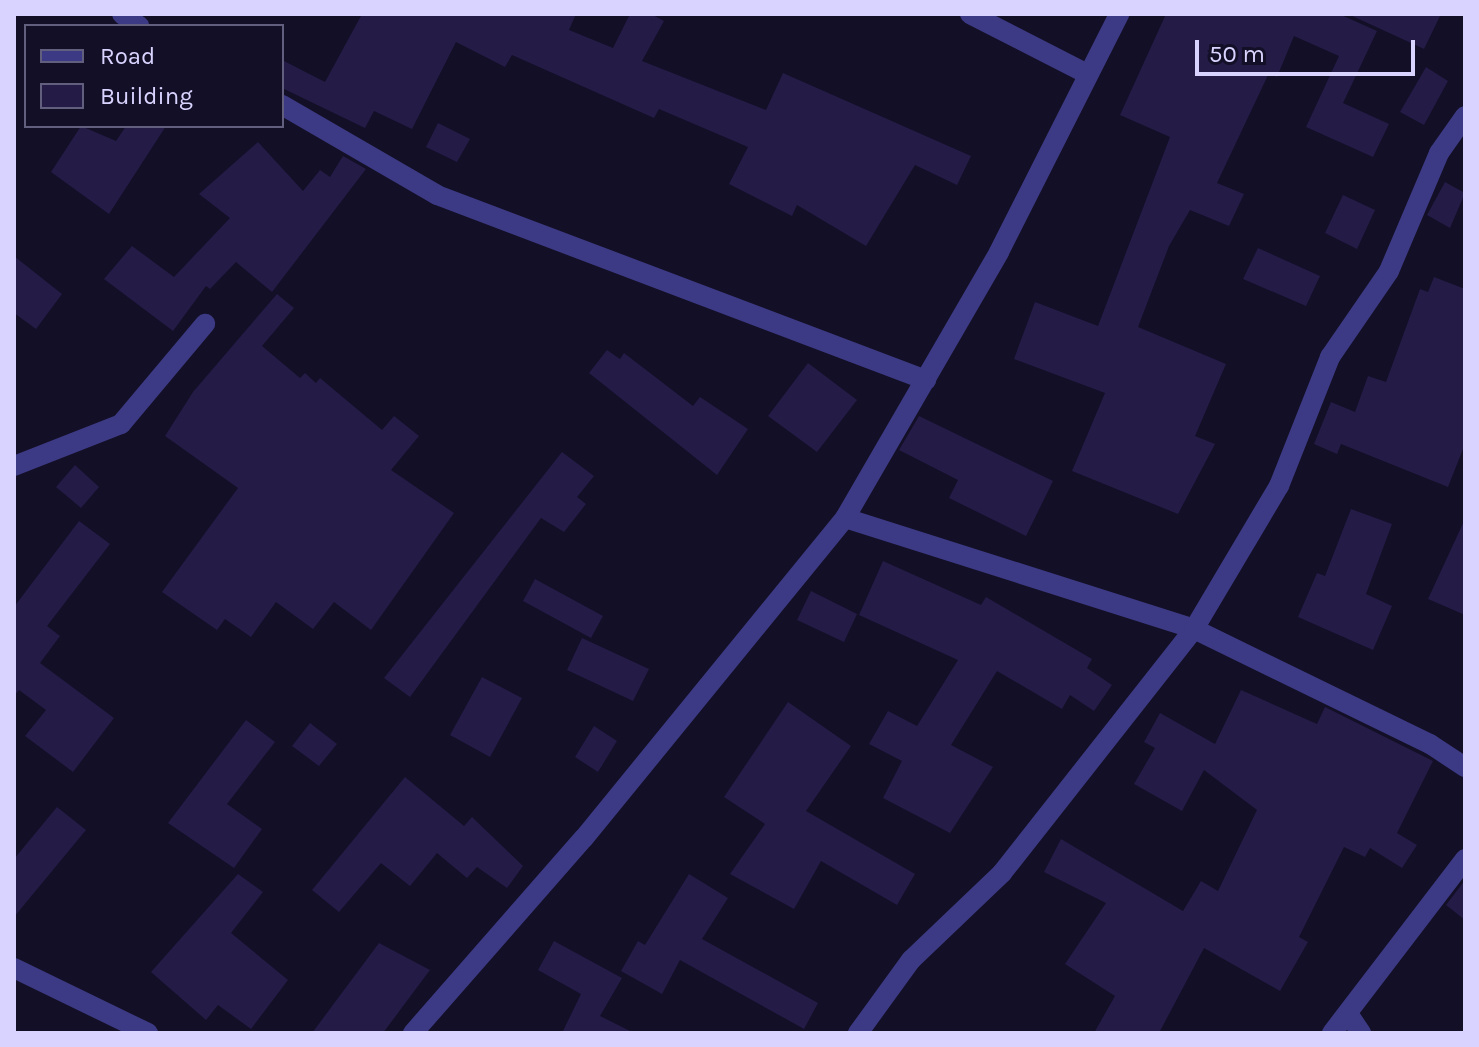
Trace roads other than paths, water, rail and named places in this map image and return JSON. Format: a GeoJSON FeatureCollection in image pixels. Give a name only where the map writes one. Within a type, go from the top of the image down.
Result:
{"type":"FeatureCollection","features":[{"type":"Feature","properties":{"kind":"street"},"geometry":{"type":"LineString","coordinates":[[970,14],[1087,74]]}},
{"type":"Feature","properties":{"kind":"street"},"geometry":{"type":"LineString","coordinates":[[413,1033],[584,838],[845,518],[999,252],[1119,14]]}},
{"type":"Feature","properties":{"kind":"street"},"geometry":{"type":"LineString","coordinates":[[284,106],[437,195],[926,380]]}},
{"type":"Feature","properties":{"kind":"street"},"geometry":{"type":"LineString","coordinates":[[858,1033],[911,960],[1011,861],[1194,629],[1279,486],[1330,357],[1389,271],[1439,153],[1465,116]]}},
{"type":"Feature","properties":{"kind":"street"},"geometry":{"type":"LineString","coordinates":[[14,466],[121,424],[205,324]]}},
{"type":"Feature","properties":{"kind":"street"},"geometry":{"type":"LineString","coordinates":[[845,518],[1194,629],[1430,744],[1465,767]]}},
{"type":"Feature","properties":{"kind":"street"},"geometry":{"type":"LineString","coordinates":[[1332,1033],[1349,1015],[1465,859]]}},
{"type":"Feature","properties":{"kind":"street"},"geometry":{"type":"LineString","coordinates":[[14,968],[148,1033]]}},
{"type":"Feature","properties":{"kind":"street"},"geometry":{"type":"LineString","coordinates":[[1349,1015],[1361,1033]]}}]}
